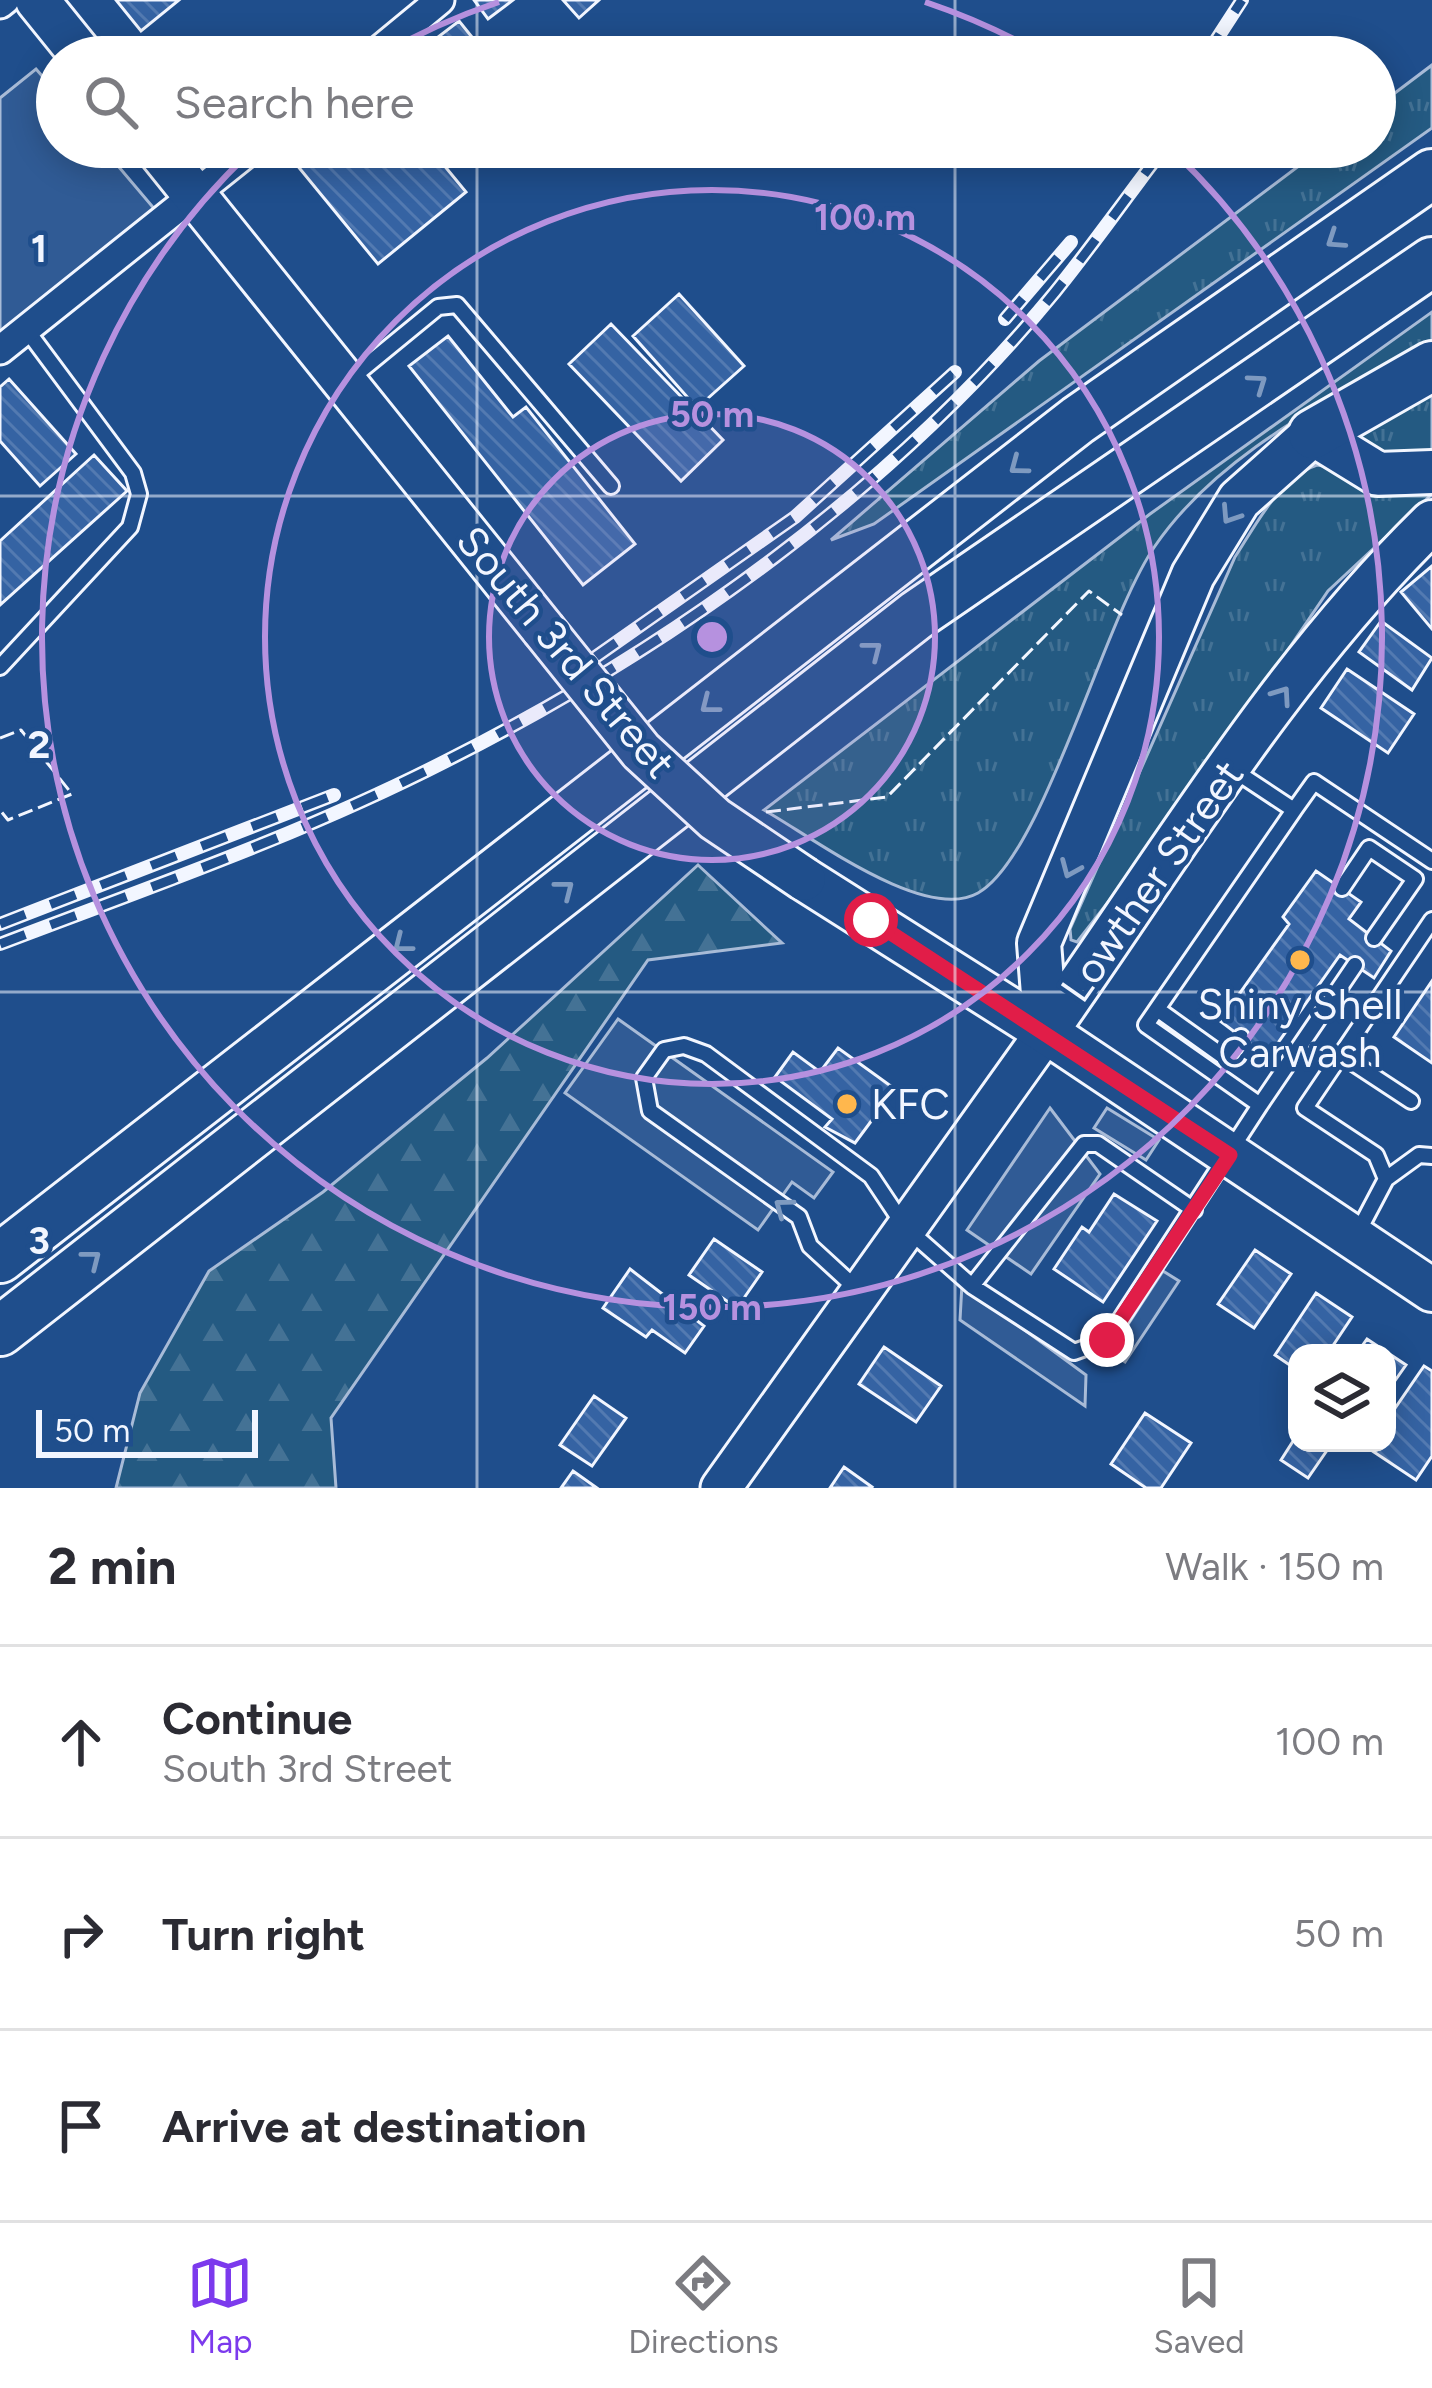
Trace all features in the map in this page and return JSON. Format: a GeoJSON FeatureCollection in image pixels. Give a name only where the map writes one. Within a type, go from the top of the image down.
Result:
{"type":"FeatureCollection","features":[{"type":"Feature","properties":{"kind":"highway"},"geometry":{"type":"LineString","coordinates":[[4,1254],[1078,419],[1432,174]]}},
{"type":"Feature","properties":{"kind":"highway"},"geometry":{"type":"LineString","coordinates":[[0,1331],[918,614],[1432,262]]}},
{"type":"Feature","properties":{"kind":"highway"},"geometry":{"type":"LineString","coordinates":[[1313,434],[1432,366]]}},
{"type":"Feature","properties":{"kind":"main road"},"geometry":{"type":"LineString","coordinates":[[37,0],[66,36]]}},
{"type":"Feature","properties":{"kind":"main road","name":"South 3rd Street"},"geometry":{"type":"LineString","coordinates":[[172,168],[641,752],[715,819],[1046,1032],[1432,1290]]}},
{"type":"Feature","properties":{"kind":"main road"},"geometry":{"type":"LineString","coordinates":[[1046,1032],[1039,944],[1193,575],[1239,500],[1313,434],[1378,474],[1432,472]]}},
{"type":"Feature","properties":{"kind":"main road","name":"Lowther Street"},"geometry":{"type":"LineString","coordinates":[[721,1488],[1302,667],[1380,572],[1432,522]]}},
{"type":"Feature","properties":{"kind":"street"},"geometry":{"type":"LineString","coordinates":[[396,36],[440,0]]}},
{"type":"Feature","properties":{"kind":"street"},"geometry":{"type":"LineString","coordinates":[[0,350],[225,168]]}},
{"type":"Feature","properties":{"kind":"lane"},"geometry":{"type":"LineString","coordinates":[[345,383],[438,308],[457,305],[611,486]]}},
{"type":"Feature","properties":{"kind":"lane"},"geometry":{"type":"LineString","coordinates":[[0,667],[130,527],[139,494],[133,472],[26,329]]}},
{"type":"Feature","properties":{"kind":"lane"},"geometry":{"type":"LineString","coordinates":[[1232,769],[1294,809]]}},
{"type":"Feature","properties":{"kind":"lane"},"geometry":{"type":"LineString","coordinates":[[1260,1105],[1146,1025],[1294,809],[1314,782],[1432,861]]}},
{"type":"Feature","properties":{"kind":"lane"},"geometry":{"type":"LineString","coordinates":[[1342,888],[1369,848],[1415,879],[1374,938]]}},
{"type":"Feature","properties":{"kind":"lane"},"geometry":{"type":"LineString","coordinates":[[1386,1179],[1376,1155],[1305,1108],[1432,920]]}},
{"type":"Feature","properties":{"kind":"lane"},"geometry":{"type":"LineString","coordinates":[[859,1291],[820,1259],[799,1217],[650,1111],[644,1078],[664,1050],[684,1046],[706,1054],[871,1176],[904,1227],[972,1286],[1074,1352],[1107,1340],[1355,965]]}},
{"type":"Feature","properties":{"kind":"lane"},"geometry":{"type":"LineString","coordinates":[[1156,1010],[1227,1059],[1241,1037]]}},
{"type":"Feature","properties":{"kind":"lane"},"geometry":{"type":"LineString","coordinates":[[1341,1054],[1411,1101]]}},
{"type":"Feature","properties":{"kind":"lane"},"geometry":{"type":"LineString","coordinates":[[972,1286],[1084,1144],[1098,1144],[1194,1210]]}},
{"type":"Feature","properties":{"kind":"lane"},"geometry":{"type":"LineString","coordinates":[[1355,1238],[1386,1179],[1419,1155],[1432,1156]]}},
{"type":"Feature","properties":{"kind":"green space"},"geometry":{"type":"Polygon","coordinates":[[[1432,65],[1432,128],[1396,154],[1396,92],[1432,65]]]}},
{"type":"Feature","properties":{"kind":"green space"},"geometry":{"type":"Polygon","coordinates":[[[1296,168],[1376,168],[874,524],[831,540],[1039,361],[1296,168]]]}},
{"type":"Feature","properties":{"kind":"green space"},"geometry":{"type":"Polygon","coordinates":[[[1432,312],[1432,340],[1246,454],[1182,512],[1155,546],[1135,580],[1026,834],[1002,871],[978,893],[956,899],[900,887],[764,810],[1150,514],[1432,312]]]}},
{"type":"Feature","properties":{"kind":"green space"},"geometry":{"type":"Polygon","coordinates":[[[1432,390],[1432,451],[1380,456],[1359,443],[1362,433],[1432,390]]]}},
{"type":"Feature","properties":{"kind":"green space"},"geometry":{"type":"Polygon","coordinates":[[[1317,465],[1432,483],[1432,494],[1328,591],[1173,819],[1077,942],[1071,940],[1070,929],[1235,557],[1280,491],[1317,465]]]}},
{"type":"Feature","properties":{"kind":"green space"},"geometry":{"type":"Polygon","coordinates":[[[698,865],[782,943],[648,960],[331,1418],[336,1488],[116,1488],[140,1393],[209,1271],[323,1192],[487,1058],[698,865]]]}},
{"type":"Feature","properties":{"kind":"shaded area"},"geometry":{"type":"Polygon","coordinates":[[[36,69],[36,168],[120,168],[157,212],[0,338],[0,98],[36,69]]]}},
{"type":"Feature","properties":{"kind":"shaded area"},"geometry":{"type":"Polygon","coordinates":[[[618,1019],[833,1172],[814,1198],[792,1182],[758,1230],[565,1093],[618,1019]]]}},
{"type":"Feature","properties":{"kind":"shaded area"},"geometry":{"type":"Polygon","coordinates":[[[1050,1108],[1100,1174],[1031,1274],[967,1230],[1050,1108]]]}},
{"type":"Feature","properties":{"kind":"shaded area"},"geometry":{"type":"Polygon","coordinates":[[[1107,1108],[1159,1140],[1146,1160],[1094,1128],[1107,1108]]]}},
{"type":"Feature","properties":{"kind":"shaded area"},"geometry":{"type":"Polygon","coordinates":[[[1163,1271],[1179,1281],[1125,1362],[1110,1352],[1163,1271]]]}},
{"type":"Feature","properties":{"kind":"shaded area"},"geometry":{"type":"Polygon","coordinates":[[[962,1284],[1086,1375],[1085,1406],[960,1320],[962,1284]]]}},
{"type":"Feature","properties":{"kind":"building"},"geometry":{"type":"Polygon","coordinates":[[[116,0],[179,0],[141,31],[116,0]]]}},
{"type":"Feature","properties":{"kind":"building"},"geometry":{"type":"Polygon","coordinates":[[[474,0],[513,0],[488,19],[474,0]]]}},
{"type":"Feature","properties":{"kind":"building"},"geometry":{"type":"Polygon","coordinates":[[[563,0],[599,0],[579,18],[563,0]]]}},
{"type":"Feature","properties":{"kind":"building"},"geometry":{"type":"Polygon","coordinates":[[[459,21],[471,36],[439,36],[459,21]]]}},
{"type":"Feature","properties":{"kind":"building"},"geometry":{"type":"Polygon","coordinates":[[[299,168],[446,168],[466,192],[378,264],[299,168]]]}},
{"type":"Feature","properties":{"kind":"building"},"geometry":{"type":"Polygon","coordinates":[[[679,294],[744,366],[697,408],[633,336],[679,294]]]}},
{"type":"Feature","properties":{"kind":"building"},"geometry":{"type":"Polygon","coordinates":[[[611,324],[723,440],[681,481],[569,364],[611,324]]]}},
{"type":"Feature","properties":{"kind":"building"},"geometry":{"type":"Polygon","coordinates":[[[448,336],[513,417],[526,407],[635,544],[583,585],[409,366],[448,336]]]}},
{"type":"Feature","properties":{"kind":"building"},"geometry":{"type":"Polygon","coordinates":[[[9,379],[76,454],[40,486],[0,441],[0,387],[9,379]]]}},
{"type":"Feature","properties":{"kind":"building"},"geometry":{"type":"Polygon","coordinates":[[[94,455],[127,491],[0,605],[0,541],[94,455]]]}},
{"type":"Feature","properties":{"kind":"building"},"geometry":{"type":"Polygon","coordinates":[[[1432,566],[1432,629],[1401,592],[1432,566]]]}},
{"type":"Feature","properties":{"kind":"building"},"geometry":{"type":"Polygon","coordinates":[[[1381,621],[1432,658],[1412,690],[1359,652],[1381,621]]]}},
{"type":"Feature","properties":{"kind":"building"},"geometry":{"type":"Polygon","coordinates":[[[1347,669],[1414,714],[1388,753],[1321,708],[1347,669]]]}},
{"type":"Feature","properties":{"kind":"building","name":"Shiny Shell Carwash"},"geometry":{"type":"Polygon","coordinates":[[[1316,871],[1361,902],[1349,919],[1391,951],[1374,978],[1340,955],[1268,1057],[1220,1021],[1289,924],[1283,917],[1316,871]]]}},
{"type":"Feature","properties":{"kind":"building"},"geometry":{"type":"Polygon","coordinates":[[[1432,981],[1432,1063],[1394,1037],[1432,981]]]}},
{"type":"Feature","properties":{"kind":"building","name":"KFC"},"geometry":{"type":"Polygon","coordinates":[[[838,1048],[895,1089],[855,1143],[825,1127],[832,1119],[775,1077],[793,1052],[820,1072],[838,1048]]]}},
{"type":"Feature","properties":{"kind":"building"},"geometry":{"type":"Polygon","coordinates":[[[1114,1194],[1157,1221],[1103,1302],[1054,1269],[1082,1227],[1089,1232],[1114,1194]]]}},
{"type":"Feature","properties":{"kind":"building"},"geometry":{"type":"Polygon","coordinates":[[[714,1239],[762,1272],[737,1308],[689,1275],[714,1239]]]}},
{"type":"Feature","properties":{"kind":"building"},"geometry":{"type":"Polygon","coordinates":[[[1255,1250],[1291,1274],[1254,1328],[1218,1304],[1255,1250]]]}},
{"type":"Feature","properties":{"kind":"building"},"geometry":{"type":"Polygon","coordinates":[[[630,1269],[704,1326],[685,1353],[652,1330],[646,1337],[603,1308],[630,1269]]]}},
{"type":"Feature","properties":{"kind":"building"},"geometry":{"type":"Polygon","coordinates":[[[1316,1293],[1352,1317],[1334,1344],[1288,1344],[1288,1364],[1275,1355],[1316,1293]]]}},
{"type":"Feature","properties":{"kind":"building"},"geometry":{"type":"Polygon","coordinates":[[[884,1347],[941,1386],[916,1422],[859,1384],[884,1347]]]}},
{"type":"Feature","properties":{"kind":"building"},"geometry":{"type":"Polygon","coordinates":[[[1396,1358],[1406,1365],[1396,1379],[1396,1358]]]}},
{"type":"Feature","properties":{"kind":"building"},"geometry":{"type":"Polygon","coordinates":[[[1424,1366],[1432,1371],[1432,1456],[1416,1480],[1374,1452],[1396,1452],[1396,1407],[1424,1366]]]}},
{"type":"Feature","properties":{"kind":"building"},"geometry":{"type":"Polygon","coordinates":[[[594,1396],[626,1418],[592,1466],[560,1445],[594,1396]]]}},
{"type":"Feature","properties":{"kind":"building"},"geometry":{"type":"Polygon","coordinates":[[[1145,1413],[1191,1443],[1161,1488],[1146,1488],[1111,1464],[1145,1413]]]}},
{"type":"Feature","properties":{"kind":"building"},"geometry":{"type":"Polygon","coordinates":[[[1288,1449],[1326,1452],[1308,1478],[1281,1460],[1288,1449]]]}},
{"type":"Feature","properties":{"kind":"building"},"geometry":{"type":"Polygon","coordinates":[[[844,1467],[872,1487],[830,1488],[844,1467]]]}},
{"type":"Feature","properties":{"kind":"building"},"geometry":{"type":"Polygon","coordinates":[[[573,1471],[597,1488],[561,1488],[573,1471]]]}},
{"type":"Feature","properties":{"kind":"railway"},"geometry":{"type":"LineString","coordinates":[[1219,36],[1242,0]]}},
{"type":"Feature","properties":{"kind":"railway"},"geometry":{"type":"LineString","coordinates":[[0,944],[226,858],[392,787],[530,716],[695,614],[851,497],[923,432],[1055,292],[1149,168]]}},
{"type":"Feature","properties":{"kind":"railway"},"geometry":{"type":"LineString","coordinates":[[1005,319],[1071,242]]}},
{"type":"Feature","properties":{"kind":"railway"},"geometry":{"type":"LineString","coordinates":[[594,658],[795,517],[955,372]]}},
{"type":"Feature","properties":{"kind":"railway"},"geometry":{"type":"LineString","coordinates":[[0,924],[334,795]]}},
{"type":"Feature","properties":{"kind":"fence"},"geometry":{"type":"LineString","coordinates":[[766,812],[887,797],[1089,591],[1122,615]]}},
{"type":"Feature","properties":{"kind":"fence"},"geometry":{"type":"LineString","coordinates":[[0,738],[21,730],[72,794],[8,820],[0,810]]}},
{"type":"Feature","properties":{"kind":"place","name":"Shiny Shell Carwash"},"geometry":{"type":"Point","coordinates":[1300,960]}},
{"type":"Feature","properties":{"kind":"place","name":"KFC"},"geometry":{"type":"Point","coordinates":[847,1104]}},
{"type":"Feature","properties":{"kind":"route"},"geometry":{"type":"LineString","coordinates":[[871,920],[1230,1155],[1107,1340]]}}]}
